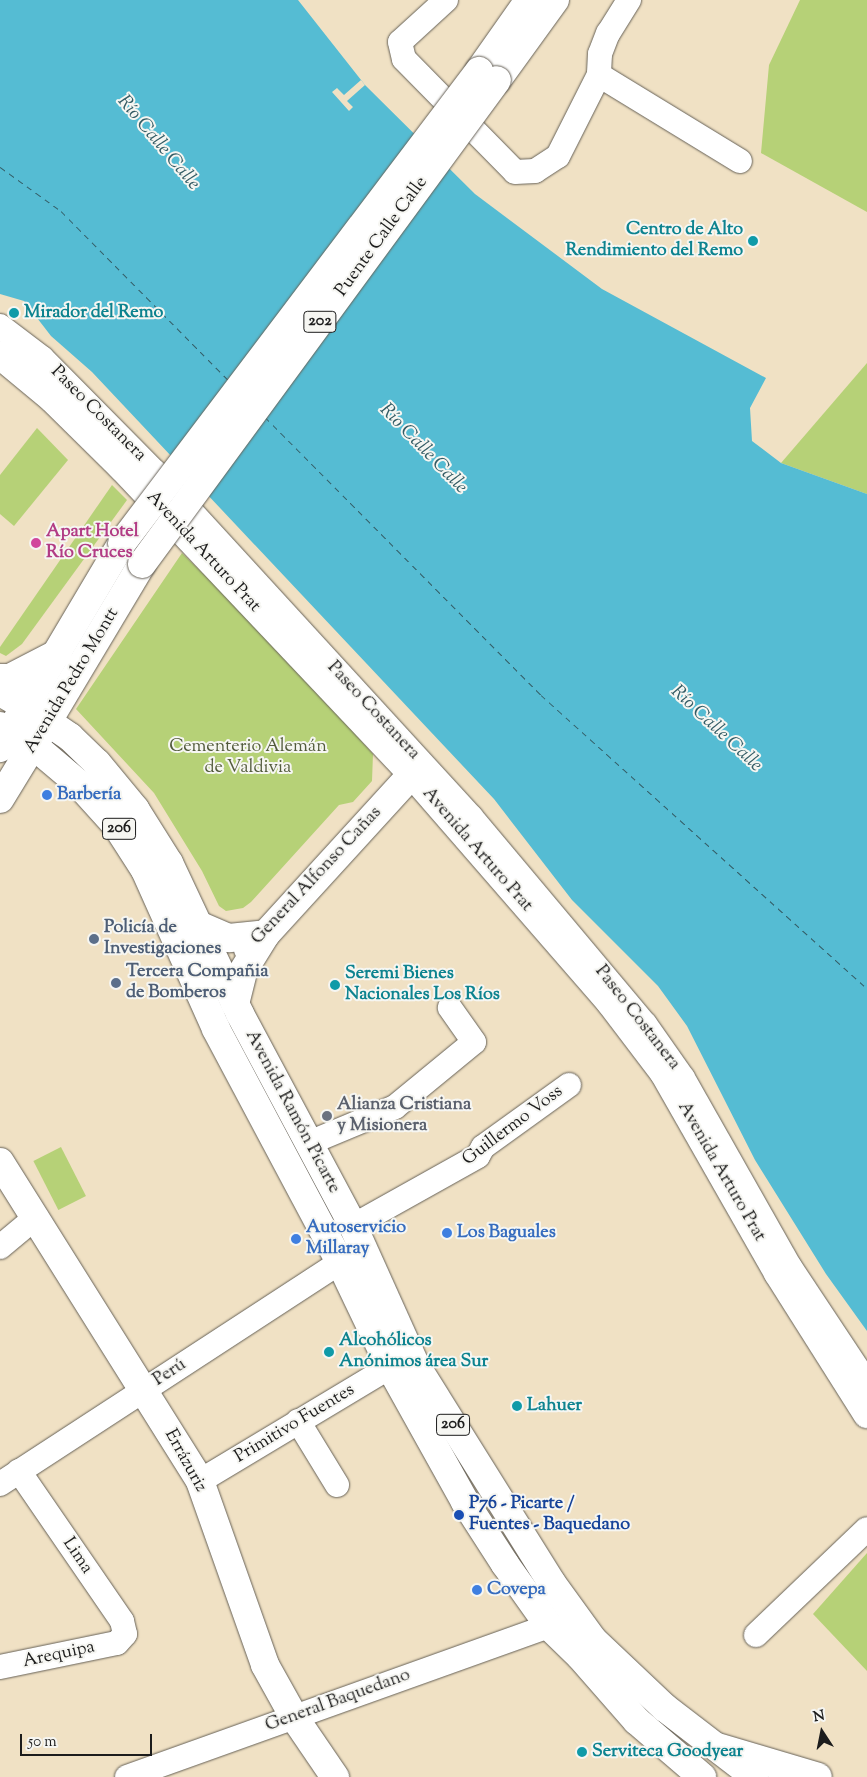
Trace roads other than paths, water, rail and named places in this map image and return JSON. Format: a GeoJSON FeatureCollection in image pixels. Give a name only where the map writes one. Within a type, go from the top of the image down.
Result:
{"type":"FeatureCollection","features":[{"type":"Feature","properties":{"kind":"main road","name":"202"},"geometry":{"type":"LineString","coordinates":[[488,76],[529,0]]}},
{"type":"Feature","properties":{"kind":"main road","name":"202"},"geometry":{"type":"LineString","coordinates":[[488,76],[555,0]]}},
{"type":"Feature","properties":{"kind":"main road","name":"Puente Calle Calle"},"geometry":{"type":"LineString","coordinates":[[122,543],[488,76]]}},
{"type":"Feature","properties":{"kind":"main road","name":"Puente Calle Calle"},"geometry":{"type":"LineString","coordinates":[[142,564],[488,76]]}},
{"type":"Feature","properties":{"kind":"main road","name":"Avenida Arturo Prat"},"geometry":{"type":"LineString","coordinates":[[0,355],[53,399],[122,467],[412,774],[610,1002],[664,1073],[778,1273],[867,1414]]}},
{"type":"Feature","properties":{"kind":"main road","name":"Avenida Pedro Montt"},"geometry":{"type":"LineString","coordinates":[[37,714],[58,653],[122,543]]}},
{"type":"Feature","properties":{"kind":"main road","name":"Avenida Pedro Montt"},"geometry":{"type":"LineString","coordinates":[[0,798],[11,738],[37,714],[142,564]]}},
{"type":"Feature","properties":{"kind":"main road"},"geometry":{"type":"LineString","coordinates":[[0,678],[10,678],[58,653]]}},
{"type":"Feature","properties":{"kind":"main road","name":"Avenida Ramón Picarte"},"geometry":{"type":"LineString","coordinates":[[0,692],[37,714],[97,763],[135,809],[169,863],[235,1004],[353,1226],[415,1364],[551,1582],[593,1640],[665,1708],[755,1777]]}},
{"type":"Feature","properties":{"kind":"main road","name":"Avenida Ramón Picarte"},"geometry":{"type":"LineString","coordinates":[[11,738],[78,783],[132,847],[157,893],[216,1029],[340,1262],[390,1367],[465,1502],[549,1626],[580,1656],[638,1721],[693,1775]]}},
{"type":"Feature","properties":{"kind":"main road","name":"General Alfonso Cañas"},"geometry":{"type":"LineString","coordinates":[[223,980],[240,956],[266,934],[412,774]]}},
{"type":"Feature","properties":{"kind":"main road"},"geometry":{"type":"LineString","coordinates":[[198,925],[229,938],[266,934]]}},
{"type":"Feature","properties":{"kind":"main road"},"geometry":{"type":"LineString","coordinates":[[235,1004],[243,971],[266,934]]}},
{"type":"Feature","properties":{"kind":"main road"},"geometry":{"type":"LineString","coordinates":[[216,1029],[223,980]]}},
{"type":"Feature","properties":{"kind":"main road","name":"Errázuriz"},"geometry":{"type":"LineString","coordinates":[[0,1162],[200,1481],[265,1665],[294,1716],[335,1777]]}},
{"type":"Feature","properties":{"kind":"main road"},"geometry":{"type":"LineString","coordinates":[[714,1746],[818,1777]]}},
{"type":"Feature","properties":{"kind":"street"},"geometry":{"type":"LineString","coordinates":[[446,0],[400,42],[404,59],[515,172],[535,171],[558,156],[599,75],[600,54],[608,33],[629,0]]}},
{"type":"Feature","properties":{"kind":"street"},"geometry":{"type":"LineString","coordinates":[[599,75],[740,161]]}},
{"type":"Feature","properties":{"kind":"street","name":"Paseo Costanera"},"geometry":{"type":"LineString","coordinates":[[0,326],[42,358],[155,472],[470,816],[645,1024],[684,1078],[790,1267],[867,1383]]}},
{"type":"Feature","properties":{"kind":"street"},"geometry":{"type":"LineString","coordinates":[[309,1143],[395,1107],[474,1042],[450,1008]]}},
{"type":"Feature","properties":{"kind":"street","name":"Guillermo Voss"},"geometry":{"type":"LineString","coordinates":[[353,1226],[478,1156],[483,1146],[569,1085]]}},
{"type":"Feature","properties":{"kind":"street"},"geometry":{"type":"LineString","coordinates":[[0,1247],[36,1217]]}},
{"type":"Feature","properties":{"kind":"street","name":"Perú"},"geometry":{"type":"LineString","coordinates":[[10,1478],[340,1262]]}},
{"type":"Feature","properties":{"kind":"street","name":"Primitivo Fuentes"},"geometry":{"type":"LineString","coordinates":[[200,1481],[390,1367]]}},
{"type":"Feature","properties":{"kind":"street"},"geometry":{"type":"LineString","coordinates":[[298,1421],[338,1485]]}},
{"type":"Feature","properties":{"kind":"street","name":"Lima"},"geometry":{"type":"LineString","coordinates":[[10,1478],[122,1621],[124,1634],[117,1643]]}},
{"type":"Feature","properties":{"kind":"street"},"geometry":{"type":"LineString","coordinates":[[756,1635],[867,1528]]}},
{"type":"Feature","properties":{"kind":"street","name":"General Baquedano"},"geometry":{"type":"LineString","coordinates":[[127,1777],[549,1626]]}},
{"type":"Feature","properties":{"kind":"street","name":"Arequipa"},"geometry":{"type":"LineString","coordinates":[[0,1668],[117,1643]]}},
{"type":"Feature","properties":{"kind":"street"},"geometry":{"type":"LineString","coordinates":[[693,1775],[714,1746]]}},
{"type":"Feature","properties":{"kind":"water","name":"Río Calle Calle"},"geometry":{"type":"Polygon","coordinates":[[[0,0],[298,0],[365,85],[475,194],[602,289],[766,378],[750,408],[752,441],[781,463],[867,494],[867,1331],[826,1274],[755,1160],[687,1026],[658,986],[572,900],[494,799],[92,372],[51,336],[24,301],[0,294],[0,0]]]}},
{"type":"Feature","properties":{"kind":"place","name":"Centro de Alto Rendimiento del Remo"},"geometry":{"type":"Point","coordinates":[753,241]}},
{"type":"Feature","properties":{"kind":"place","name":"Mirador del Remo"},"geometry":{"type":"Point","coordinates":[14,313]}},
{"type":"Feature","properties":{"kind":"place","name":"Apart Hotel Río Cruces"},"geometry":{"type":"Point","coordinates":[36,543]}},
{"type":"Feature","properties":{"kind":"place","name":"Barbería"},"geometry":{"type":"Point","coordinates":[47,795]}},
{"type":"Feature","properties":{"kind":"place","name":"Policía de Investigaciones"},"geometry":{"type":"Point","coordinates":[94,939]}},
{"type":"Feature","properties":{"kind":"place","name":"Tercera Compañia de Bomberos"},"geometry":{"type":"Point","coordinates":[116,983]}},
{"type":"Feature","properties":{"kind":"place","name":"Seremi Bienes Nacionales Los Ríos"},"geometry":{"type":"Point","coordinates":[335,985]}},
{"type":"Feature","properties":{"kind":"place","name":"Alianza Cristiana y Misionera"},"geometry":{"type":"Point","coordinates":[327,1116]}},
{"type":"Feature","properties":{"kind":"place","name":"Los Baguales"},"geometry":{"type":"Point","coordinates":[447,1233]}},
{"type":"Feature","properties":{"kind":"place","name":"Autoservicio Millaray"},"geometry":{"type":"Point","coordinates":[296,1239]}},
{"type":"Feature","properties":{"kind":"place","name":"Alcohólicos Anónimos área Sur"},"geometry":{"type":"Point","coordinates":[329,1352]}},
{"type":"Feature","properties":{"kind":"place","name":"Lahuer"},"geometry":{"type":"Point","coordinates":[517,1406]}},
{"type":"Feature","properties":{"kind":"place","name":"P76 - Picarte / Fuentes - Baquedano"},"geometry":{"type":"Point","coordinates":[459,1515]}},
{"type":"Feature","properties":{"kind":"place","name":"Covepa"},"geometry":{"type":"Point","coordinates":[477,1590]}},
{"type":"Feature","properties":{"kind":"place","name":"Serviteca Goodyear"},"geometry":{"type":"Point","coordinates":[582,1752]}},
{"type":"Feature","properties":{"kind":"park label","name":"Cementerio Alemán de Valdivia"},"geometry":{"type":"Point","coordinates":[248,758]}}]}
